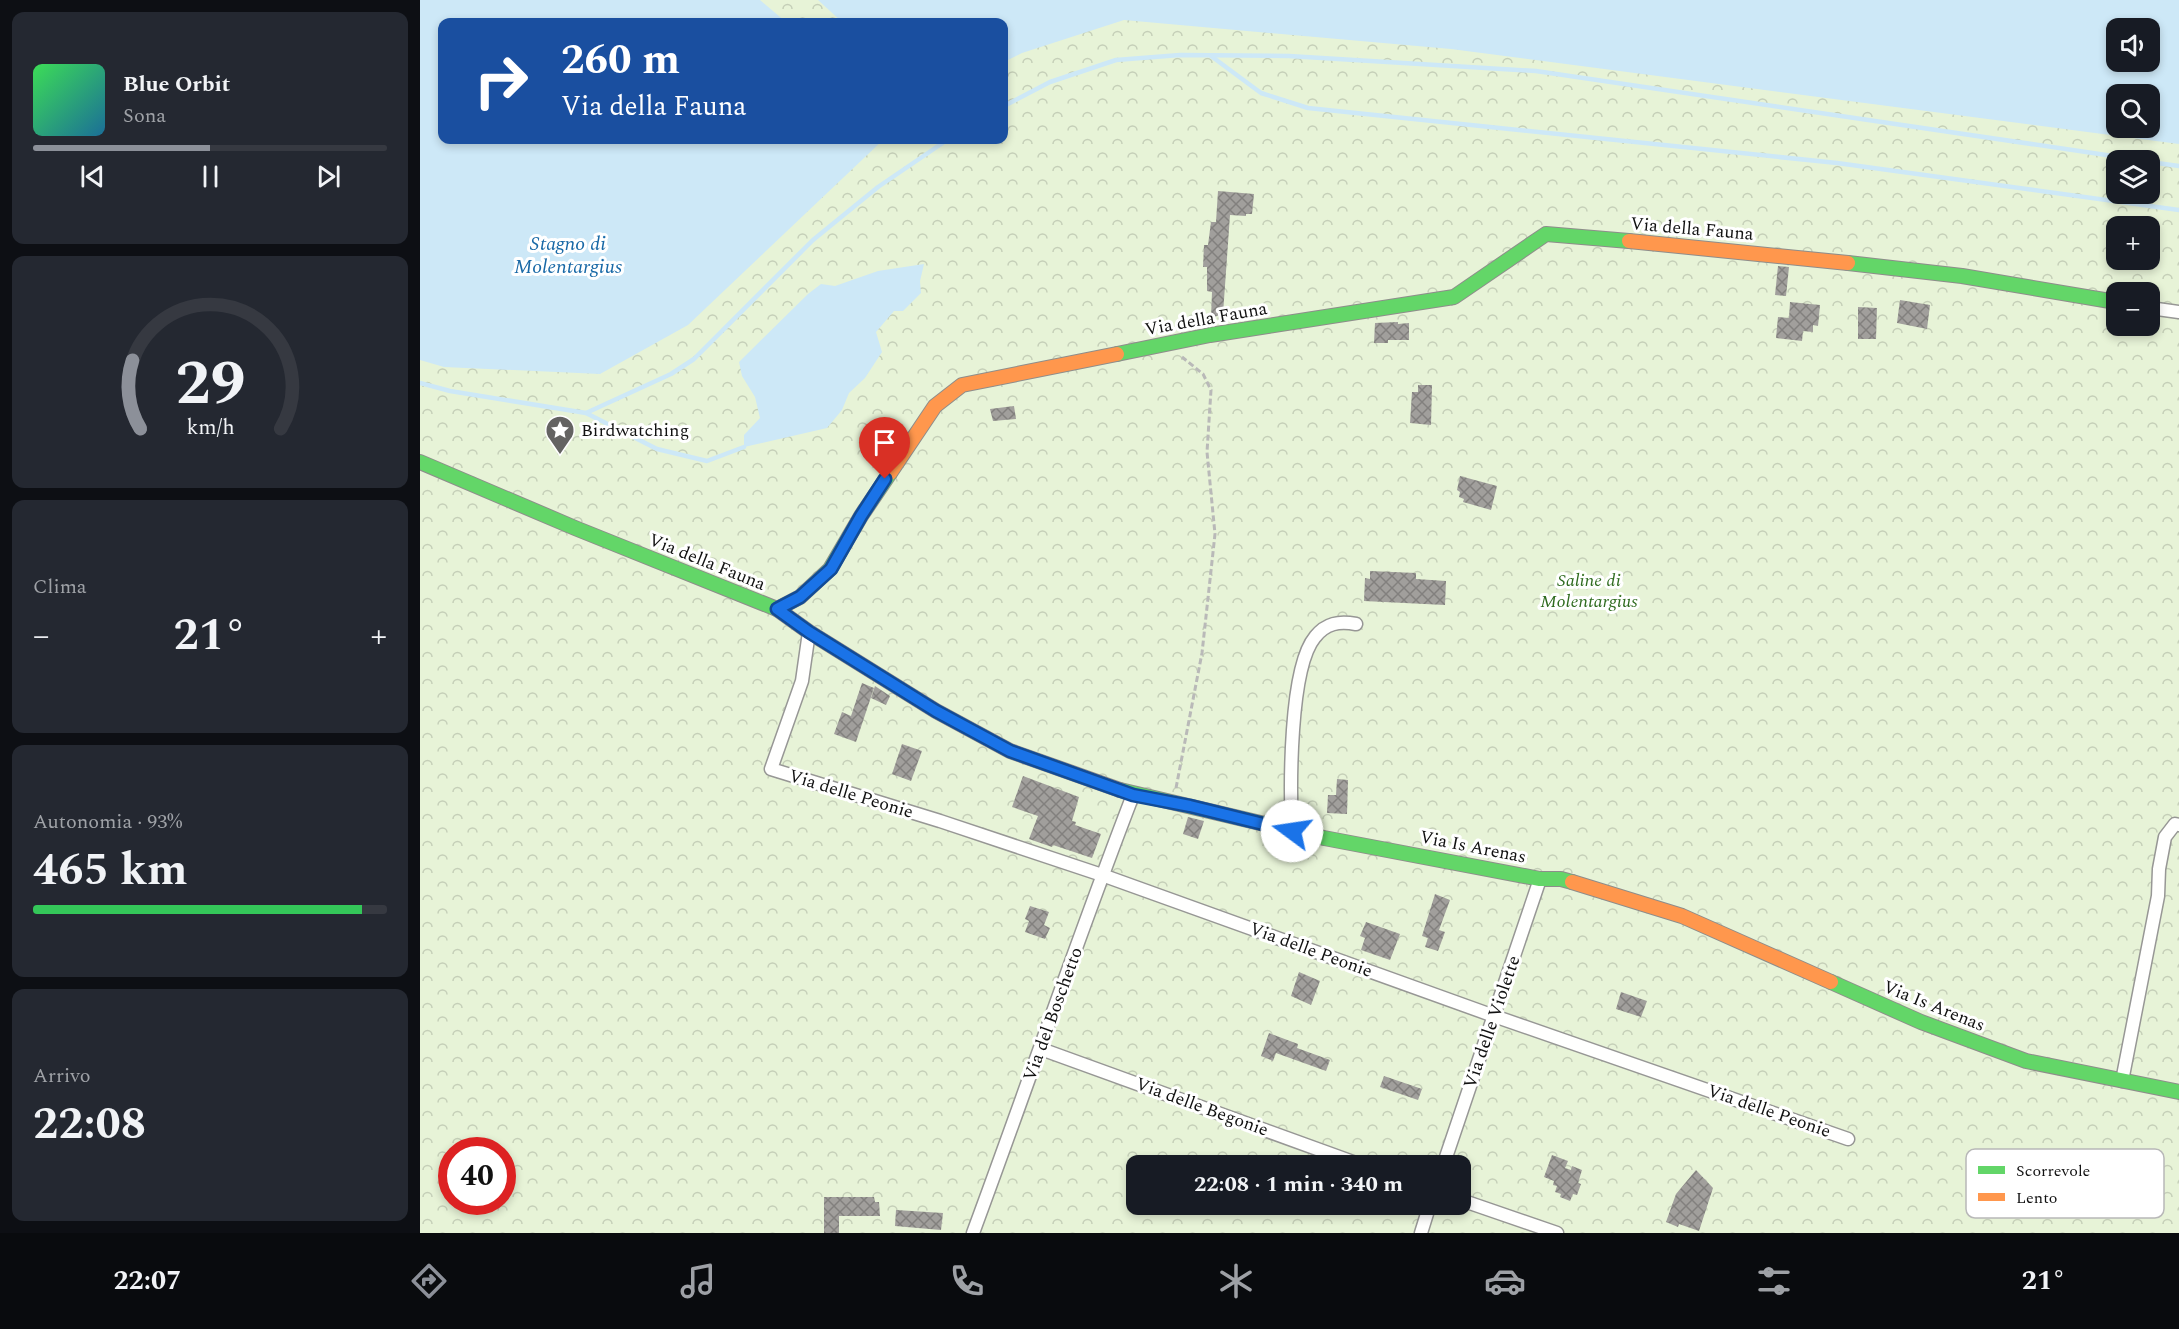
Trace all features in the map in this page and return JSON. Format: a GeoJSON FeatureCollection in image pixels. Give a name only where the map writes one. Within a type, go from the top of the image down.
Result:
{"type":"FeatureCollection","features":[{"type":"Feature","properties":{"kind":"street","name":"Via della Fauna"},"geometry":{"type":"LineString","coordinates":[[420,462],[575,528],[777,609],[800,597],[831,569],[861,516],[935,406],[962,385],[1178,341],[1454,297],[1546,234],[1771,254],[1940,274],[2106,300]]}},
{"type":"Feature","properties":{"kind":"street"},"geometry":{"type":"LineString","coordinates":[[2160,309],[2179,312]]}},
{"type":"Feature","properties":{"kind":"street","name":"Via Is Arenas"},"geometry":{"type":"LineString","coordinates":[[777,609],[809,632],[936,711],[1010,751],[1133,795],[1324,838],[1540,879],[1561,879],[1682,916],[1921,1022],[2026,1061],[2179,1092]]}},
{"type":"Feature","properties":{"kind":"street"},"geometry":{"type":"LineString","coordinates":[[1292,831],[1290,788],[1294,729],[1299,683],[1305,658],[1314,638],[1327,626],[1344,622],[1356,624]]}},
{"type":"Feature","properties":{"kind":"street","name":"Via delle Peonie"},"geometry":{"type":"LineString","coordinates":[[809,632],[802,681],[771,769],[940,821],[1102,875],[1494,1016],[1848,1139]]}},
{"type":"Feature","properties":{"kind":"street","name":"Via del Boschetto"},"geometry":{"type":"LineString","coordinates":[[973,1233],[1133,795]]}},
{"type":"Feature","properties":{"kind":"street"},"geometry":{"type":"LineString","coordinates":[[2122,1081],[2158,896],[2164,837],[2175,824],[2179,825]]}},
{"type":"Feature","properties":{"kind":"street","name":"Via delle Violette"},"geometry":{"type":"LineString","coordinates":[[1447,1155],[1540,879]]}},
{"type":"Feature","properties":{"kind":"street","name":"Via delle Begonie"},"geometry":{"type":"LineString","coordinates":[[1041,1049],[1334,1155]]}},
{"type":"Feature","properties":{"kind":"street"},"geometry":{"type":"LineString","coordinates":[[1471,1203],[1557,1233]]}},
{"type":"Feature","properties":{"kind":"street"},"geometry":{"type":"LineString","coordinates":[[1421,1233],[1427,1215]]}},
{"type":"Feature","properties":{"kind":"path"},"geometry":{"type":"LineString","coordinates":[[1173,803],[1202,653],[1215,534],[1207,452],[1211,390],[1203,374],[1181,356],[1178,341]]}},
{"type":"Feature","properties":{"kind":"green space","name":"Saline di Molentargius"},"geometry":{"type":"Polygon","coordinates":[[[420,0],[2179,0],[2179,1233],[420,1233],[420,0]]]}},
{"type":"Feature","properties":{"kind":"water","name":"Stagno di Molentargius"},"geometry":{"type":"Polygon","coordinates":[[[420,0],[760,0],[781,18],[438,18],[438,144],[879,144],[688,325],[600,374],[444,367],[420,360],[420,0]]]}},
{"type":"Feature","properties":{"kind":"water"},"geometry":{"type":"Polygon","coordinates":[[[818,0],[2179,0],[2179,144],[2133,138],[2160,138],[2160,84],[2106,84],[2106,134],[1451,49],[1124,20],[1022,53],[1008,60],[1008,18],[838,18],[818,0]]]}},
{"type":"Feature","properties":{"kind":"water"},"geometry":{"type":"Polygon","coordinates":[[[924,264],[920,281],[921,293],[903,311],[894,311],[876,332],[882,352],[865,378],[849,393],[842,410],[827,428],[744,447],[744,435],[760,418],[755,397],[742,376],[739,362],[821,284],[835,286],[878,271],[924,264]]]}},
{"type":"Feature","properties":{"kind":"building"},"geometry":{"type":"Polygon","coordinates":[[[1218,191],[1254,194],[1252,214],[1230,215],[1223,314],[1211,318],[1212,292],[1207,291],[1207,267],[1203,267],[1204,245],[1208,245],[1211,222],[1216,222],[1218,191]]]}},
{"type":"Feature","properties":{"kind":"building"},"geometry":{"type":"Polygon","coordinates":[[[1778,266],[1789,267],[1786,296],[1775,295],[1778,266]]]}},
{"type":"Feature","properties":{"kind":"building"},"geometry":{"type":"Polygon","coordinates":[[[1900,300],[1930,305],[1927,329],[1897,323],[1900,300]]]}},
{"type":"Feature","properties":{"kind":"building"},"geometry":{"type":"Polygon","coordinates":[[[1790,302],[1820,305],[1818,326],[1813,325],[1813,332],[1803,331],[1802,341],[1776,338],[1778,317],[1789,318],[1790,302]]]}},
{"type":"Feature","properties":{"kind":"building"},"geometry":{"type":"Polygon","coordinates":[[[1858,307],[1877,308],[1876,339],[1858,339],[1858,307]]]}},
{"type":"Feature","properties":{"kind":"building"},"geometry":{"type":"Polygon","coordinates":[[[1398,322],[1398,324],[1409,323],[1409,340],[1374,343],[1375,323],[1398,322]]]}},
{"type":"Feature","properties":{"kind":"building"},"geometry":{"type":"Polygon","coordinates":[[[1418,385],[1432,385],[1431,425],[1410,423],[1412,392],[1418,392],[1418,385]]]}},
{"type":"Feature","properties":{"kind":"building"},"geometry":{"type":"Polygon","coordinates":[[[1014,406],[1016,419],[993,421],[990,409],[1014,406]]]}},
{"type":"Feature","properties":{"kind":"building"},"geometry":{"type":"Polygon","coordinates":[[[1460,476],[1497,486],[1491,510],[1463,502],[1464,499],[1459,497],[1460,492],[1457,490],[1460,476]]]}},
{"type":"Feature","properties":{"kind":"building"},"geometry":{"type":"Polygon","coordinates":[[[1370,571],[1416,573],[1416,579],[1446,581],[1445,605],[1364,601],[1365,578],[1370,579],[1370,571]]]}},
{"type":"Feature","properties":{"kind":"building"},"geometry":{"type":"Polygon","coordinates":[[[862,683],[874,688],[856,742],[834,734],[842,712],[851,716],[862,683]]]}},
{"type":"Feature","properties":{"kind":"building"},"geometry":{"type":"Polygon","coordinates":[[[875,686],[890,696],[886,705],[871,698],[875,686]]]}},
{"type":"Feature","properties":{"kind":"building"},"geometry":{"type":"Polygon","coordinates":[[[902,744],[922,751],[911,781],[892,774],[902,744]]]}},
{"type":"Feature","properties":{"kind":"building"},"geometry":{"type":"Polygon","coordinates":[[[1023,776],[1079,797],[1072,821],[1076,822],[1075,825],[1101,834],[1092,858],[1029,839],[1038,816],[1012,807],[1023,776]]]}},
{"type":"Feature","properties":{"kind":"building"},"geometry":{"type":"Polygon","coordinates":[[[1337,779],[1348,780],[1347,814],[1327,813],[1328,795],[1336,795],[1337,779]]]}},
{"type":"Feature","properties":{"kind":"building"},"geometry":{"type":"Polygon","coordinates":[[[1188,817],[1204,821],[1198,839],[1183,834],[1188,817]]]}},
{"type":"Feature","properties":{"kind":"building"},"geometry":{"type":"Polygon","coordinates":[[[1435,894],[1450,900],[1439,930],[1445,932],[1438,951],[1425,947],[1428,938],[1422,936],[1435,894]]]}},
{"type":"Feature","properties":{"kind":"building"},"geometry":{"type":"Polygon","coordinates":[[[1030,906],[1049,912],[1044,925],[1050,928],[1045,939],[1025,932],[1029,921],[1025,919],[1030,906]]]}},
{"type":"Feature","properties":{"kind":"building"},"geometry":{"type":"Polygon","coordinates":[[[1366,922],[1400,934],[1390,960],[1361,950],[1365,938],[1360,936],[1366,922]]]}},
{"type":"Feature","properties":{"kind":"building"},"geometry":{"type":"Polygon","coordinates":[[[1299,972],[1320,981],[1311,1005],[1291,996],[1299,972]]]}},
{"type":"Feature","properties":{"kind":"building"},"geometry":{"type":"Polygon","coordinates":[[[1621,992],[1647,1001],[1641,1017],[1616,1009],[1621,992]]]}},
{"type":"Feature","properties":{"kind":"building"},"geometry":{"type":"Polygon","coordinates":[[[1269,1033],[1298,1044],[1297,1048],[1330,1060],[1326,1071],[1276,1053],[1273,1061],[1261,1056],[1269,1033]]]}},
{"type":"Feature","properties":{"kind":"building"},"geometry":{"type":"Polygon","coordinates":[[[1384,1076],[1422,1089],[1418,1100],[1380,1087],[1384,1076]]]}},
{"type":"Feature","properties":{"kind":"building"},"geometry":{"type":"Polygon","coordinates":[[[1552,1155],[1568,1161],[1565,1168],[1571,1170],[1572,1166],[1582,1170],[1577,1195],[1573,1194],[1570,1201],[1555,1192],[1557,1186],[1553,1185],[1554,1181],[1544,1177],[1552,1155]]]}},
{"type":"Feature","properties":{"kind":"building"},"geometry":{"type":"Polygon","coordinates":[[[1696,1170],[1713,1188],[1699,1231],[1666,1222],[1676,1194],[1696,1170]]]}},
{"type":"Feature","properties":{"kind":"building"},"geometry":{"type":"Polygon","coordinates":[[[824,1197],[874,1197],[875,1202],[879,1202],[880,1216],[839,1216],[839,1233],[824,1233],[824,1197]]]}},
{"type":"Feature","properties":{"kind":"building"},"geometry":{"type":"Polygon","coordinates":[[[896,1210],[943,1213],[941,1230],[895,1226],[896,1210]]]}},
{"type":"Feature","properties":{"kind":"waterway"},"geometry":{"type":"LineString","coordinates":[[1008,104],[1050,82],[1116,60],[1180,55],[1289,56],[1536,71],[2106,155]]}},
{"type":"Feature","properties":{"kind":"waterway"},"geometry":{"type":"LineString","coordinates":[[1211,56],[1261,93],[1308,108],[1837,163],[2179,210]]}},
{"type":"Feature","properties":{"kind":"waterway"},"geometry":{"type":"LineString","coordinates":[[586,413],[671,374],[694,359],[813,240],[878,187],[941,144]]}},
{"type":"Feature","properties":{"kind":"waterway"},"geometry":{"type":"LineString","coordinates":[[2160,163],[2179,166]]}},
{"type":"Feature","properties":{"kind":"waterway"},"geometry":{"type":"LineString","coordinates":[[420,383],[450,391],[586,413],[657,449],[707,461],[744,447]]}},
{"type":"Feature","properties":{"kind":"traffic: fast"},"geometry":{"type":"LineString","coordinates":[[1117,354],[1210,335],[1454,297],[1546,234],[1629,241]]}},
{"type":"Feature","properties":{"kind":"traffic: fast"},"geometry":{"type":"LineString","coordinates":[[1848,263],[1962,276],[2106,300]]}},
{"type":"Feature","properties":{"kind":"traffic: fast"},"geometry":{"type":"LineString","coordinates":[[420,462],[575,528],[777,609],[800,597],[830,569],[861,516],[890,473]]}},
{"type":"Feature","properties":{"kind":"traffic: fast"},"geometry":{"type":"LineString","coordinates":[[1120,790],[1324,838],[1540,879],[1561,879],[1572,882]]}},
{"type":"Feature","properties":{"kind":"traffic: fast"},"geometry":{"type":"LineString","coordinates":[[1831,982],[1921,1022],[2026,1061],[2179,1092]]}},
{"type":"Feature","properties":{"kind":"traffic: slow"},"geometry":{"type":"LineString","coordinates":[[1629,241],[1848,263]]}},
{"type":"Feature","properties":{"kind":"traffic: slow"},"geometry":{"type":"LineString","coordinates":[[890,473],[935,406],[962,385],[1117,354]]}},
{"type":"Feature","properties":{"kind":"traffic: slow"},"geometry":{"type":"LineString","coordinates":[[777,609],[809,632],[936,711],[1010,751],[1120,790]]}},
{"type":"Feature","properties":{"kind":"traffic: slow"},"geometry":{"type":"LineString","coordinates":[[1572,882],[1682,916],[1831,982]]}},
{"type":"Feature","properties":{"kind":"place","name":"Birdwatching"},"geometry":{"type":"Point","coordinates":[560,456]}},
{"type":"Feature","properties":{"kind":"route"},"geometry":{"type":"LineString","coordinates":[[885,479],[831,569],[800,597],[777,609],[809,632],[936,711],[1010,751],[1133,795],[1190,806],[1292,831]]}}]}
